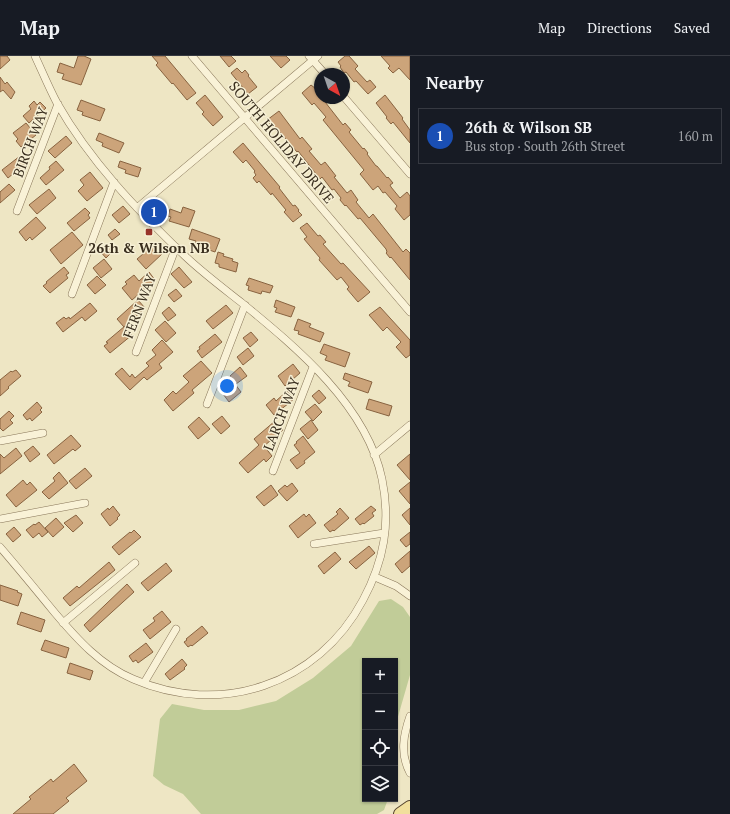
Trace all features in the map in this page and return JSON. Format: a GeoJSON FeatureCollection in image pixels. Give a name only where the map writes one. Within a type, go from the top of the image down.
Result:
{"type":"FeatureCollection","features":[{"type":"Feature","properties":{"kind":"main road"},"geometry":{"type":"LineString","coordinates":[[400,814],[410,807]]}},
{"type":"Feature","properties":{"kind":"street"},"geometry":{"type":"LineString","coordinates":[[0,547],[82,643],[116,670],[144,683],[164,689],[180,693],[204,695],[229,694],[268,684],[288,676],[329,647],[355,616],[375,576],[380,563],[384,533],[385,499],[381,478],[369,442],[352,412],[313,367],[292,346],[205,273],[176,247],[137,208],[95,160],[82,142],[58,104],[35,56]]}},
{"type":"Feature","properties":{"kind":"street","name":"SOUTH HOLIDAY DRIVE"},"geometry":{"type":"LineString","coordinates":[[192,56],[410,312]]}},
{"type":"Feature","properties":{"kind":"street"},"geometry":{"type":"LineString","coordinates":[[137,208],[244,118],[313,57],[321,68]]}},
{"type":"Feature","properties":{"kind":"street","name":"BIRCH WAY"},"geometry":{"type":"LineString","coordinates":[[17,211],[58,104]]}},
{"type":"Feature","properties":{"kind":"street"},"geometry":{"type":"LineString","coordinates":[[350,104],[410,174]]}},
{"type":"Feature","properties":{"kind":"street"},"geometry":{"type":"LineString","coordinates":[[72,294],[114,182]]}},
{"type":"Feature","properties":{"kind":"street","name":"FERN WAY"},"geometry":{"type":"LineString","coordinates":[[136,352],[176,247]]}},
{"type":"Feature","properties":{"kind":"street"},"geometry":{"type":"LineString","coordinates":[[207,404],[245,305]]}},
{"type":"Feature","properties":{"kind":"street","name":"LARCH WAY"},"geometry":{"type":"LineString","coordinates":[[273,471],[313,367]]}},
{"type":"Feature","properties":{"kind":"street"},"geometry":{"type":"LineString","coordinates":[[374,455],[410,425]]}},
{"type":"Feature","properties":{"kind":"street"},"geometry":{"type":"LineString","coordinates":[[0,441],[42,433]]}},
{"type":"Feature","properties":{"kind":"street"},"geometry":{"type":"LineString","coordinates":[[0,519],[85,503]]}},
{"type":"Feature","properties":{"kind":"street"},"geometry":{"type":"LineString","coordinates":[[314,544],[384,533]]}},
{"type":"Feature","properties":{"kind":"street"},"geometry":{"type":"LineString","coordinates":[[63,622],[135,563]]}},
{"type":"Feature","properties":{"kind":"street"},"geometry":{"type":"LineString","coordinates":[[375,576],[396,586],[410,596]]}},
{"type":"Feature","properties":{"kind":"street"},"geometry":{"type":"LineString","coordinates":[[144,683],[176,629]]}},
{"type":"Feature","properties":{"kind":"street"},"geometry":{"type":"LineString","coordinates":[[410,716],[404,735],[403,745],[405,760],[410,773]]}},
{"type":"Feature","properties":{"kind":"green space"},"geometry":{"type":"Polygon","coordinates":[[[391,599],[403,607],[410,617],[410,675],[398,717],[398,658],[362,658],[362,802],[387,802],[384,810],[377,814],[201,814],[183,794],[164,785],[153,776],[160,719],[172,704],[204,710],[239,710],[276,701],[313,678],[351,646],[379,601],[391,599]]]}},
{"type":"Feature","properties":{"kind":"building"},"geometry":{"type":"Polygon","coordinates":[[[0,56],[7,56],[10,60],[0,69],[0,56]]]}},
{"type":"Feature","properties":{"kind":"building"},"geometry":{"type":"Polygon","coordinates":[[[78,56],[84,56],[91,59],[81,85],[62,79],[64,74],[57,72],[60,63],[74,68],[78,56]]]}},
{"type":"Feature","properties":{"kind":"building"},"geometry":{"type":"Polygon","coordinates":[[[152,56],[165,56],[196,93],[187,100],[156,65],[158,63],[152,56]]]}},
{"type":"Feature","properties":{"kind":"building"},"geometry":{"type":"Polygon","coordinates":[[[220,56],[231,56],[236,61],[229,67],[220,56]]]}},
{"type":"Feature","properties":{"kind":"building"},"geometry":{"type":"Polygon","coordinates":[[[270,56],[286,56],[290,60],[281,68],[270,56]]]}},
{"type":"Feature","properties":{"kind":"building"},"geometry":{"type":"Polygon","coordinates":[[[345,56],[349,56],[358,66],[355,69],[367,82],[370,80],[376,87],[368,94],[356,81],[354,82],[350,77],[350,68],[341,68],[338,62],[345,56]]]}},
{"type":"Feature","properties":{"kind":"building"},"geometry":{"type":"Polygon","coordinates":[[[381,56],[410,56],[410,80],[399,68],[393,73],[388,68],[390,66],[381,56]]]}},
{"type":"Feature","properties":{"kind":"building"},"geometry":{"type":"Polygon","coordinates":[[[237,68],[242,73],[245,70],[257,87],[248,94],[231,73],[237,68]]]}},
{"type":"Feature","properties":{"kind":"building"},"geometry":{"type":"Polygon","coordinates":[[[0,77],[5,84],[7,82],[15,92],[11,99],[3,90],[0,92],[0,77]]]}},
{"type":"Feature","properties":{"kind":"building"},"geometry":{"type":"Polygon","coordinates":[[[311,85],[314,87],[314,103],[312,105],[302,93],[311,85]]]}},
{"type":"Feature","properties":{"kind":"building"},"geometry":{"type":"Polygon","coordinates":[[[205,95],[223,117],[213,126],[202,114],[204,112],[196,103],[205,95]]]}},
{"type":"Feature","properties":{"kind":"building"},"geometry":{"type":"Polygon","coordinates":[[[385,95],[403,118],[402,119],[410,130],[410,143],[393,122],[391,124],[376,103],[385,95]]]}},
{"type":"Feature","properties":{"kind":"building"},"geometry":{"type":"Polygon","coordinates":[[[81,100],[105,109],[100,121],[82,115],[83,112],[77,110],[81,100]]]}},
{"type":"Feature","properties":{"kind":"building"},"geometry":{"type":"Polygon","coordinates":[[[34,101],[37,105],[40,102],[46,108],[29,123],[23,116],[31,109],[29,106],[34,101]]]}},
{"type":"Feature","properties":{"kind":"building"},"geometry":{"type":"Polygon","coordinates":[[[315,104],[327,104],[343,125],[345,123],[351,130],[349,132],[368,153],[367,154],[376,166],[393,183],[390,185],[400,198],[407,192],[410,196],[410,215],[404,220],[395,209],[397,206],[385,192],[383,193],[378,186],[373,190],[360,174],[364,170],[323,120],[326,117],[315,104]]]}},
{"type":"Feature","properties":{"kind":"building"},"geometry":{"type":"Polygon","coordinates":[[[279,111],[300,139],[302,137],[312,149],[309,151],[321,165],[325,162],[336,176],[334,177],[347,193],[351,190],[358,200],[356,202],[369,218],[373,214],[403,252],[406,249],[410,253],[410,280],[391,257],[390,258],[386,253],[386,249],[360,218],[358,219],[346,205],[345,206],[334,189],[332,190],[322,177],[320,179],[298,151],[297,152],[279,131],[277,132],[267,120],[279,111]]]}},
{"type":"Feature","properties":{"kind":"building"},"geometry":{"type":"Polygon","coordinates":[[[26,123],[36,135],[21,147],[16,141],[18,139],[13,133],[26,123]]]}},
{"type":"Feature","properties":{"kind":"building"},"geometry":{"type":"Polygon","coordinates":[[[99,133],[124,143],[119,153],[102,146],[103,143],[96,140],[99,133]]]}},
{"type":"Feature","properties":{"kind":"building"},"geometry":{"type":"Polygon","coordinates":[[[66,136],[72,143],[55,158],[48,151],[66,136]]]}},
{"type":"Feature","properties":{"kind":"building"},"geometry":{"type":"Polygon","coordinates":[[[243,143],[280,187],[279,188],[293,206],[295,205],[299,210],[298,211],[302,215],[293,222],[284,212],[286,210],[272,193],[271,195],[259,181],[257,183],[253,178],[256,175],[254,172],[255,171],[246,160],[243,163],[233,152],[243,143]]]}},
{"type":"Feature","properties":{"kind":"building"},"geometry":{"type":"Polygon","coordinates":[[[20,156],[26,163],[8,178],[2,170],[20,156]]]}},
{"type":"Feature","properties":{"kind":"building"},"geometry":{"type":"Polygon","coordinates":[[[56,161],[64,170],[46,185],[40,178],[56,161]]]}},
{"type":"Feature","properties":{"kind":"building"},"geometry":{"type":"Polygon","coordinates":[[[120,161],[141,168],[138,177],[125,173],[126,170],[118,167],[120,161]]]}},
{"type":"Feature","properties":{"kind":"building"},"geometry":{"type":"Polygon","coordinates":[[[90,172],[103,188],[87,201],[78,191],[84,185],[80,180],[90,172]]]}},
{"type":"Feature","properties":{"kind":"building"},"geometry":{"type":"Polygon","coordinates":[[[9,184],[15,190],[0,203],[0,192],[9,184]]]}},
{"type":"Feature","properties":{"kind":"building"},"geometry":{"type":"Polygon","coordinates":[[[49,189],[56,198],[37,214],[29,205],[49,189]]]}},
{"type":"Feature","properties":{"kind":"building"},"geometry":{"type":"Polygon","coordinates":[[[123,206],[130,214],[119,223],[112,215],[123,206]]]}},
{"type":"Feature","properties":{"kind":"building"},"geometry":{"type":"Polygon","coordinates":[[[183,207],[195,211],[189,227],[169,221],[171,217],[168,216],[170,209],[181,213],[183,207]]]}},
{"type":"Feature","properties":{"kind":"building"},"geometry":{"type":"Polygon","coordinates":[[[85,208],[90,213],[88,215],[90,218],[74,231],[67,223],[85,208]]]}},
{"type":"Feature","properties":{"kind":"building"},"geometry":{"type":"Polygon","coordinates":[[[36,217],[46,228],[32,240],[30,237],[26,241],[19,232],[36,217]]]}},
{"type":"Feature","properties":{"kind":"building"},"geometry":{"type":"Polygon","coordinates":[[[307,223],[318,236],[320,235],[326,242],[323,244],[341,264],[343,263],[370,292],[358,302],[347,289],[349,287],[341,277],[337,280],[319,260],[320,258],[304,239],[307,237],[300,228],[307,223]]]}},
{"type":"Feature","properties":{"kind":"building"},"geometry":{"type":"Polygon","coordinates":[[[115,229],[120,234],[112,240],[108,235],[115,229]]]}},
{"type":"Feature","properties":{"kind":"building"},"geometry":{"type":"Polygon","coordinates":[[[192,229],[220,239],[215,252],[195,245],[196,241],[189,239],[192,229]]]}},
{"type":"Feature","properties":{"kind":"building"},"geometry":{"type":"Polygon","coordinates":[[[72,232],[83,245],[61,264],[50,250],[72,232]]]}},
{"type":"Feature","properties":{"kind":"building"},"geometry":{"type":"Polygon","coordinates":[[[107,244],[113,251],[106,258],[99,250],[107,244]]]}},
{"type":"Feature","properties":{"kind":"building"},"geometry":{"type":"Polygon","coordinates":[[[155,244],[163,253],[146,269],[137,259],[155,244]]]}},
{"type":"Feature","properties":{"kind":"building"},"geometry":{"type":"Polygon","coordinates":[[[218,252],[238,263],[236,272],[219,267],[219,264],[215,263],[218,252]]]}},
{"type":"Feature","properties":{"kind":"building"},"geometry":{"type":"Polygon","coordinates":[[[104,259],[112,269],[101,278],[93,268],[104,259]]]}},
{"type":"Feature","properties":{"kind":"building"},"geometry":{"type":"Polygon","coordinates":[[[64,267],[69,273],[66,275],[68,278],[50,293],[43,286],[64,267]]]}},
{"type":"Feature","properties":{"kind":"building"},"geometry":{"type":"Polygon","coordinates":[[[179,267],[192,282],[184,288],[171,274],[179,267]]]}},
{"type":"Feature","properties":{"kind":"building"},"geometry":{"type":"Polygon","coordinates":[[[149,272],[155,280],[132,300],[122,288],[127,284],[125,282],[134,275],[139,281],[149,272]]]}},
{"type":"Feature","properties":{"kind":"building"},"geometry":{"type":"Polygon","coordinates":[[[97,276],[106,285],[95,294],[87,285],[97,276]]]}},
{"type":"Feature","properties":{"kind":"building"},"geometry":{"type":"Polygon","coordinates":[[[249,278],[273,286],[270,293],[262,291],[261,294],[248,290],[249,286],[246,285],[249,278]]]}},
{"type":"Feature","properties":{"kind":"building"},"geometry":{"type":"Polygon","coordinates":[[[176,289],[182,296],[174,302],[168,295],[176,289]]]}},
{"type":"Feature","properties":{"kind":"building"},"geometry":{"type":"Polygon","coordinates":[[[138,300],[145,308],[124,327],[117,319],[138,300]]]}},
{"type":"Feature","properties":{"kind":"building"},"geometry":{"type":"Polygon","coordinates":[[[276,300],[295,307],[291,317],[275,312],[277,308],[274,307],[276,300]]]}},
{"type":"Feature","properties":{"kind":"building"},"geometry":{"type":"Polygon","coordinates":[[[90,303],[97,311],[85,321],[82,317],[63,332],[56,323],[64,317],[66,319],[69,317],[70,319],[90,303]]]}},
{"type":"Feature","properties":{"kind":"building"},"geometry":{"type":"Polygon","coordinates":[[[226,305],[233,313],[213,329],[206,321],[226,305]]]}},
{"type":"Feature","properties":{"kind":"building"},"geometry":{"type":"Polygon","coordinates":[[[169,307],[176,315],[168,321],[162,313],[169,307]]]}},
{"type":"Feature","properties":{"kind":"building"},"geometry":{"type":"Polygon","coordinates":[[[380,307],[410,340],[410,355],[406,358],[396,347],[401,342],[387,327],[383,331],[369,315],[380,307]]]}},
{"type":"Feature","properties":{"kind":"building"},"geometry":{"type":"Polygon","coordinates":[[[298,319],[311,324],[309,327],[324,333],[320,342],[298,334],[299,331],[294,330],[298,319]]]}},
{"type":"Feature","properties":{"kind":"building"},"geometry":{"type":"Polygon","coordinates":[[[165,321],[176,333],[166,342],[155,330],[165,321]]]}},
{"type":"Feature","properties":{"kind":"building"},"geometry":{"type":"Polygon","coordinates":[[[125,326],[132,335],[110,353],[104,346],[108,343],[106,342],[125,326]]]}},
{"type":"Feature","properties":{"kind":"building"},"geometry":{"type":"Polygon","coordinates":[[[251,332],[258,340],[250,347],[243,338],[251,332]]]}},
{"type":"Feature","properties":{"kind":"building"},"geometry":{"type":"Polygon","coordinates":[[[215,334],[222,342],[202,358],[197,351],[200,349],[199,347],[215,334]]]}},
{"type":"Feature","properties":{"kind":"building"},"geometry":{"type":"Polygon","coordinates":[[[162,340],[173,352],[159,364],[162,368],[147,380],[144,377],[130,390],[115,374],[122,368],[130,377],[132,374],[135,378],[149,366],[146,363],[156,355],[152,350],[162,340]]]}},
{"type":"Feature","properties":{"kind":"building"},"geometry":{"type":"Polygon","coordinates":[[[324,344],[350,353],[345,367],[325,360],[327,356],[320,353],[324,344]]]}},
{"type":"Feature","properties":{"kind":"building"},"geometry":{"type":"Polygon","coordinates":[[[248,348],[254,356],[243,365],[237,357],[248,348]]]}},
{"type":"Feature","properties":{"kind":"building"},"geometry":{"type":"Polygon","coordinates":[[[201,361],[212,373],[192,390],[194,393],[173,411],[164,400],[173,391],[176,394],[189,382],[183,376],[201,361]]]}},
{"type":"Feature","properties":{"kind":"building"},"geometry":{"type":"Polygon","coordinates":[[[293,364],[300,373],[285,386],[278,376],[293,364]]]}},
{"type":"Feature","properties":{"kind":"building"},"geometry":{"type":"Polygon","coordinates":[[[240,367],[247,376],[236,384],[230,376],[240,367]]]}},
{"type":"Feature","properties":{"kind":"building"},"geometry":{"type":"Polygon","coordinates":[[[16,370],[21,376],[0,396],[0,380],[11,371],[16,370]]]}},
{"type":"Feature","properties":{"kind":"building"},"geometry":{"type":"Polygon","coordinates":[[[345,373],[372,382],[368,393],[348,386],[350,382],[343,379],[345,373]]]}},
{"type":"Feature","properties":{"kind":"building"},"geometry":{"type":"Polygon","coordinates":[[[235,384],[241,392],[229,402],[223,394],[235,384]]]}},
{"type":"Feature","properties":{"kind":"building"},"geometry":{"type":"Polygon","coordinates":[[[319,390],[326,398],[319,404],[312,396],[319,390]]]}},
{"type":"Feature","properties":{"kind":"building"},"geometry":{"type":"Polygon","coordinates":[[[287,391],[294,399],[274,415],[266,405],[274,398],[276,401],[287,391]]]}},
{"type":"Feature","properties":{"kind":"building"},"geometry":{"type":"Polygon","coordinates":[[[369,399],[392,406],[389,416],[366,409],[369,399]]]}},
{"type":"Feature","properties":{"kind":"building"},"geometry":{"type":"Polygon","coordinates":[[[37,402],[42,408],[40,410],[42,412],[32,421],[30,418],[27,420],[23,415],[37,402]]]}},
{"type":"Feature","properties":{"kind":"building"},"geometry":{"type":"Polygon","coordinates":[[[315,404],[322,412],[313,421],[305,412],[315,404]]]}},
{"type":"Feature","properties":{"kind":"building"},"geometry":{"type":"Polygon","coordinates":[[[9,411],[14,416],[10,420],[13,423],[3,431],[0,428],[0,419],[9,411]]]}},
{"type":"Feature","properties":{"kind":"building"},"geometry":{"type":"Polygon","coordinates":[[[222,416],[230,426],[221,434],[212,424],[222,416]]]}},
{"type":"Feature","properties":{"kind":"building"},"geometry":{"type":"Polygon","coordinates":[[[199,417],[210,429],[198,439],[188,427],[199,417]]]}},
{"type":"Feature","properties":{"kind":"building"},"geometry":{"type":"Polygon","coordinates":[[[311,420],[318,430],[308,439],[300,429],[311,420]]]}},
{"type":"Feature","properties":{"kind":"building"},"geometry":{"type":"Polygon","coordinates":[[[275,421],[283,430],[264,446],[272,456],[266,462],[264,459],[248,473],[239,463],[259,445],[254,439],[275,421]]]}},
{"type":"Feature","properties":{"kind":"building"},"geometry":{"type":"Polygon","coordinates":[[[71,435],[81,446],[75,451],[73,449],[54,464],[47,455],[71,435]]]}},
{"type":"Feature","properties":{"kind":"building"},"geometry":{"type":"Polygon","coordinates":[[[303,436],[315,452],[297,469],[290,460],[300,453],[294,445],[303,436]]]}},
{"type":"Feature","properties":{"kind":"building"},"geometry":{"type":"Polygon","coordinates":[[[33,446],[40,454],[30,462],[24,453],[33,446]]]}},
{"type":"Feature","properties":{"kind":"building"},"geometry":{"type":"Polygon","coordinates":[[[16,448],[22,456],[0,474],[0,454],[4,458],[16,448]]]}},
{"type":"Feature","properties":{"kind":"building"},"geometry":{"type":"Polygon","coordinates":[[[410,454],[410,480],[397,465],[410,454]]]}},
{"type":"Feature","properties":{"kind":"building"},"geometry":{"type":"Polygon","coordinates":[[[85,468],[92,476],[76,489],[69,481],[85,468]]]}},
{"type":"Feature","properties":{"kind":"building"},"geometry":{"type":"Polygon","coordinates":[[[59,472],[68,483],[49,499],[42,492],[55,481],[53,478],[59,472]]]}},
{"type":"Feature","properties":{"kind":"building"},"geometry":{"type":"Polygon","coordinates":[[[23,480],[27,485],[30,482],[37,490],[16,507],[6,495],[23,480]]]}},
{"type":"Feature","properties":{"kind":"building"},"geometry":{"type":"Polygon","coordinates":[[[410,482],[410,504],[399,491],[410,482]]]}},
{"type":"Feature","properties":{"kind":"building"},"geometry":{"type":"Polygon","coordinates":[[[292,483],[298,491],[287,501],[278,491],[285,485],[287,487],[292,483]]]}},
{"type":"Feature","properties":{"kind":"building"},"geometry":{"type":"Polygon","coordinates":[[[271,485],[278,495],[264,506],[256,497],[271,485]]]}},
{"type":"Feature","properties":{"kind":"building"},"geometry":{"type":"Polygon","coordinates":[[[113,506],[120,515],[117,518],[118,519],[110,526],[101,514],[113,506]]]}},
{"type":"Feature","properties":{"kind":"building"},"geometry":{"type":"Polygon","coordinates":[[[371,506],[376,510],[372,513],[374,516],[364,524],[363,523],[360,525],[355,519],[371,506]]]}},
{"type":"Feature","properties":{"kind":"building"},"geometry":{"type":"Polygon","coordinates":[[[340,508],[349,518],[334,531],[333,530],[330,532],[324,525],[338,514],[336,512],[340,508]]]}},
{"type":"Feature","properties":{"kind":"building"},"geometry":{"type":"Polygon","coordinates":[[[410,508],[410,525],[402,515],[410,508]]]}},
{"type":"Feature","properties":{"kind":"building"},"geometry":{"type":"Polygon","coordinates":[[[304,514],[306,517],[309,514],[316,523],[298,538],[289,526],[304,514]]]}},
{"type":"Feature","properties":{"kind":"building"},"geometry":{"type":"Polygon","coordinates":[[[76,515],[83,523],[73,532],[64,523],[76,515]]]}},
{"type":"Feature","properties":{"kind":"building"},"geometry":{"type":"Polygon","coordinates":[[[56,518],[64,527],[53,537],[45,528],[56,518]]]}},
{"type":"Feature","properties":{"kind":"building"},"geometry":{"type":"Polygon","coordinates":[[[39,522],[48,532],[42,537],[39,533],[33,538],[26,530],[39,522]]]}},
{"type":"Feature","properties":{"kind":"building"},"geometry":{"type":"Polygon","coordinates":[[[14,527],[21,535],[13,542],[6,534],[14,527]]]}},
{"type":"Feature","properties":{"kind":"building"},"geometry":{"type":"Polygon","coordinates":[[[134,530],[141,537],[119,555],[112,547],[134,530]]]}},
{"type":"Feature","properties":{"kind":"building"},"geometry":{"type":"Polygon","coordinates":[[[410,532],[410,544],[406,547],[400,540],[410,532]]]}},
{"type":"Feature","properties":{"kind":"building"},"geometry":{"type":"Polygon","coordinates":[[[369,546],[375,553],[356,569],[349,562],[369,546]]]}},
{"type":"Feature","properties":{"kind":"building"},"geometry":{"type":"Polygon","coordinates":[[[410,551],[410,566],[402,573],[395,564],[410,551]]]}},
{"type":"Feature","properties":{"kind":"building"},"geometry":{"type":"Polygon","coordinates":[[[335,552],[341,559],[324,574],[318,566],[335,552]]]}},
{"type":"Feature","properties":{"kind":"building"},"geometry":{"type":"Polygon","coordinates":[[[109,562],[115,570],[70,606],[63,598],[77,586],[79,588],[109,562]]]}},
{"type":"Feature","properties":{"kind":"building"},"geometry":{"type":"Polygon","coordinates":[[[166,563],[172,571],[148,591],[141,583],[166,563]]]}},
{"type":"Feature","properties":{"kind":"building"},"geometry":{"type":"Polygon","coordinates":[[[127,584],[134,592],[90,632],[84,625],[127,584]]]}},
{"type":"Feature","properties":{"kind":"building"},"geometry":{"type":"Polygon","coordinates":[[[0,585],[18,591],[17,592],[22,594],[18,606],[0,600],[0,585]]]}},
{"type":"Feature","properties":{"kind":"building"},"geometry":{"type":"Polygon","coordinates":[[[162,611],[171,622],[150,639],[143,630],[155,621],[153,618],[162,611]]]}},
{"type":"Feature","properties":{"kind":"building"},"geometry":{"type":"Polygon","coordinates":[[[21,612],[45,620],[41,632],[17,624],[21,612]]]}},
{"type":"Feature","properties":{"kind":"building"},"geometry":{"type":"Polygon","coordinates":[[[202,626],[208,633],[192,646],[191,645],[188,647],[184,642],[187,640],[186,639],[202,626]]]}},
{"type":"Feature","properties":{"kind":"building"},"geometry":{"type":"Polygon","coordinates":[[[45,640],[69,648],[66,658],[41,650],[45,640]]]}},
{"type":"Feature","properties":{"kind":"building"},"geometry":{"type":"Polygon","coordinates":[[[146,643],[153,652],[138,663],[136,660],[133,662],[129,656],[146,643]]]}},
{"type":"Feature","properties":{"kind":"building"},"geometry":{"type":"Polygon","coordinates":[[[182,659],[187,665],[184,668],[185,669],[170,680],[165,674],[182,659]]]}},
{"type":"Feature","properties":{"kind":"building"},"geometry":{"type":"Polygon","coordinates":[[[70,663],[93,671],[90,680],[67,673],[70,663]]]}},
{"type":"Feature","properties":{"kind":"building"},"geometry":{"type":"Polygon","coordinates":[[[74,764],[87,781],[66,798],[69,801],[53,814],[13,814],[31,799],[29,797],[51,779],[53,782],[74,764]]]}},
{"type":"Feature","properties":{"kind":"place","name":"26th & Wilson SB"},"geometry":{"type":"Point","coordinates":[154,212]}},
{"type":"Feature","properties":{"kind":"place","name":"26th & Wilson NB"},"geometry":{"type":"Point","coordinates":[149,232]}}]}
